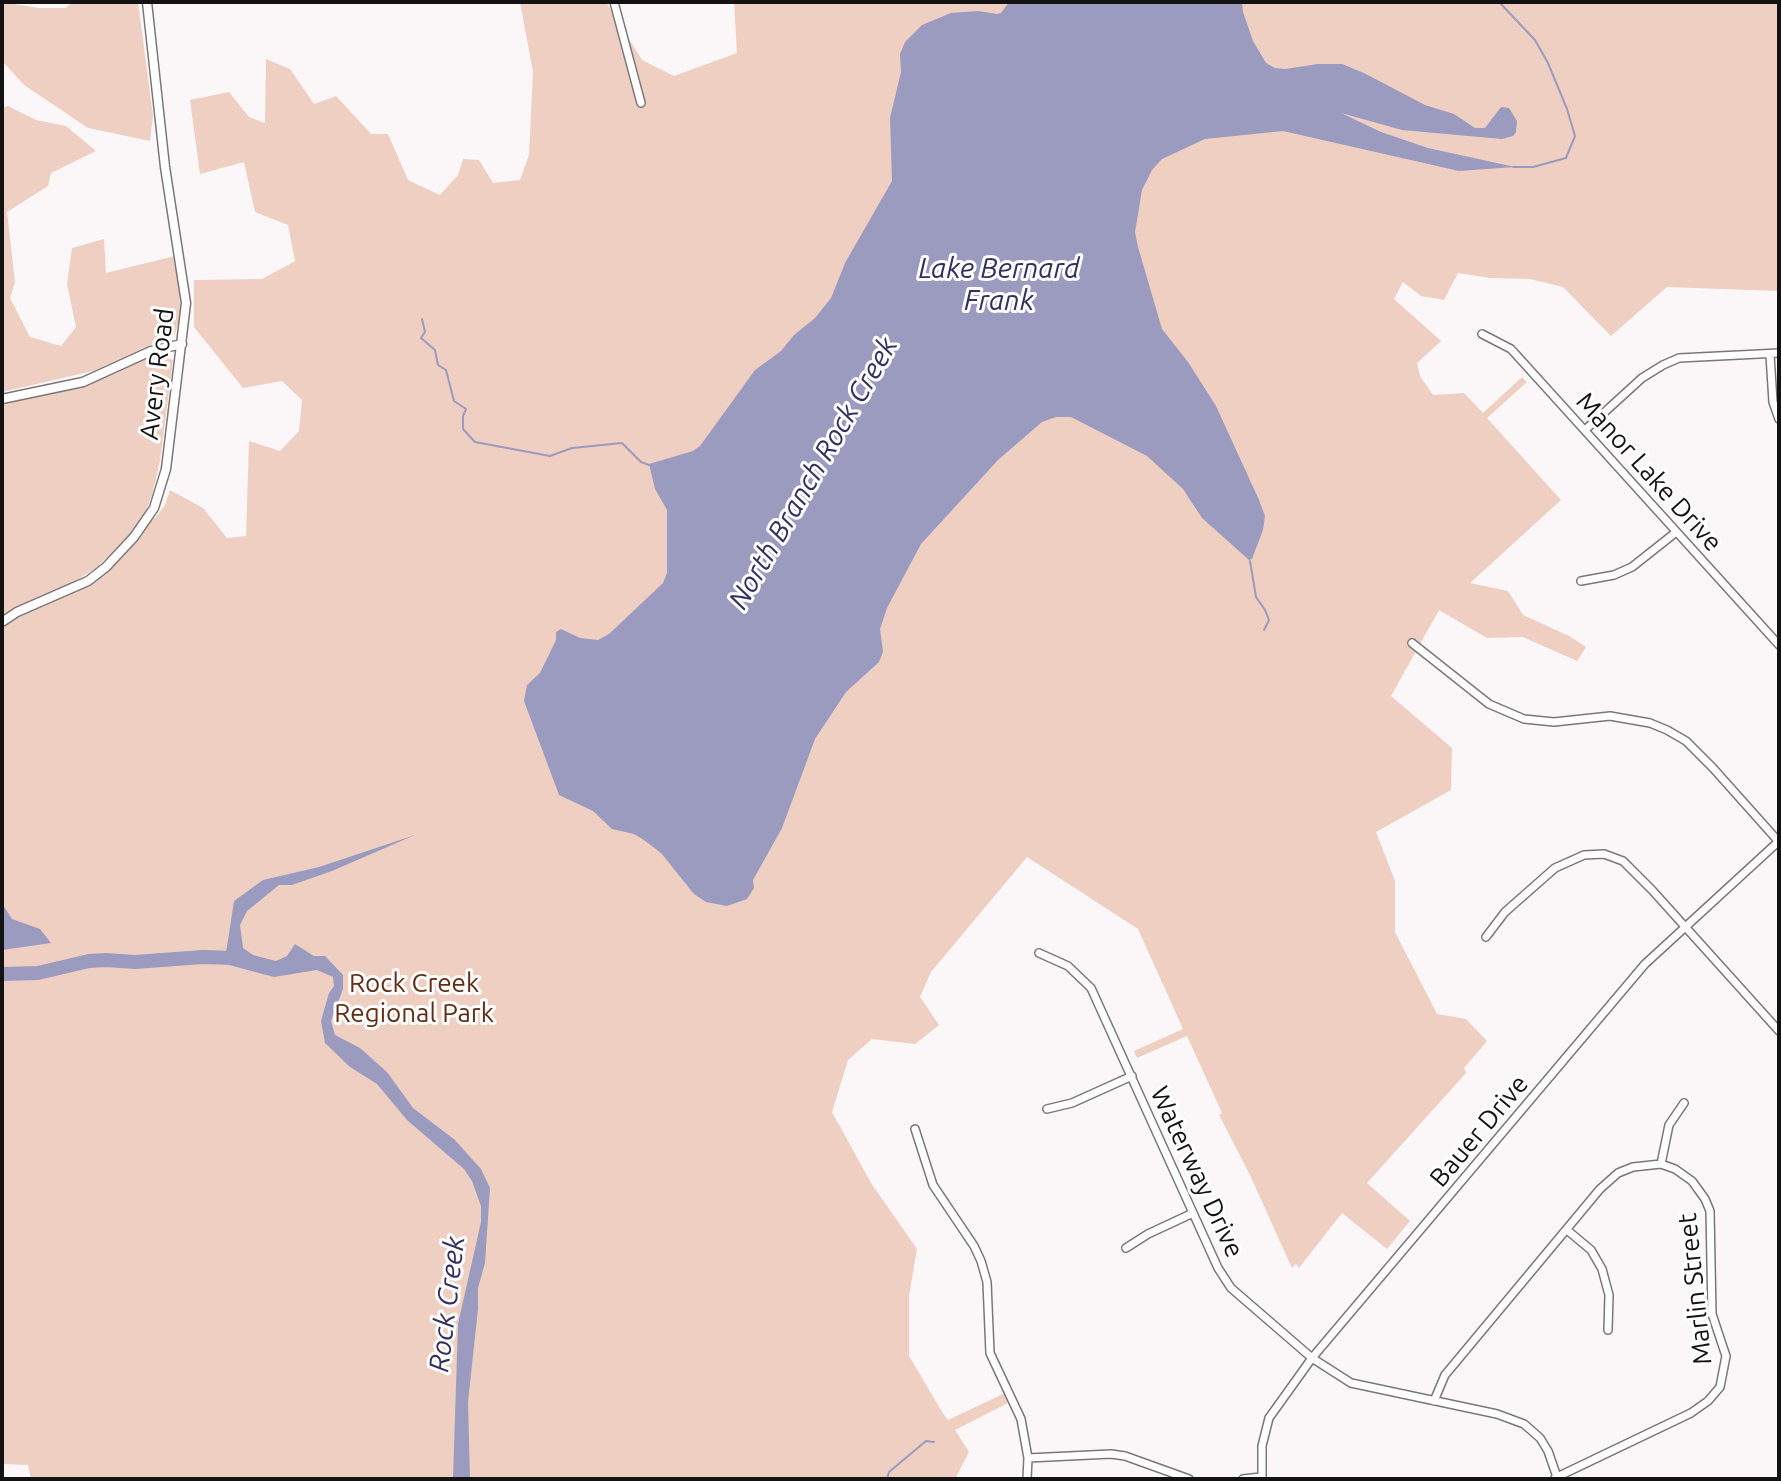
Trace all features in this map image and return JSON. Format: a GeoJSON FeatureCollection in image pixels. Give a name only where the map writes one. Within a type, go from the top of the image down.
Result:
{"type":"FeatureCollection","features":[{"type":"Feature","properties":{"kind":"street","name":"Avery Road"},"geometry":{"type":"LineString","coordinates":[[2,622],[17,612],[88,581],[106,567],[134,537],[154,508],[166,469],[186,316],[185,290],[165,167],[147,2]]}},
{"type":"Feature","properties":{"kind":"street"},"geometry":{"type":"LineString","coordinates":[[614,2],[641,103]]}},
{"type":"Feature","properties":{"kind":"street","name":"Manor Lake Drive"},"geometry":{"type":"LineString","coordinates":[[1482,334],[1511,349],[1779,645]]}},
{"type":"Feature","properties":{"kind":"street"},"geometry":{"type":"LineString","coordinates":[[2,399],[83,382],[151,351],[182,344]]}},
{"type":"Feature","properties":{"kind":"street"},"geometry":{"type":"LineString","coordinates":[[1585,430],[1642,378],[1679,358],[1779,353]]}},
{"type":"Feature","properties":{"kind":"street"},"geometry":{"type":"LineString","coordinates":[[1770,355],[1773,402],[1779,419]]}},
{"type":"Feature","properties":{"kind":"street"},"geometry":{"type":"LineString","coordinates":[[1581,581],[1614,575],[1632,567],[1675,533]]}},
{"type":"Feature","properties":{"kind":"street"},"geometry":{"type":"LineString","coordinates":[[1412,643],[1489,704],[1524,719],[1554,722],[1610,716],[1650,723],[1667,730],[1686,741],[1779,841]]}},
{"type":"Feature","properties":{"kind":"street","name":"Bauer Drive"},"geometry":{"type":"LineString","coordinates":[[1261,1478],[1262,1446],[1269,1418],[1312,1358],[1645,964],[1779,841]]}},
{"type":"Feature","properties":{"kind":"street"},"geometry":{"type":"LineString","coordinates":[[1486,937],[1505,912],[1555,868],[1584,855],[1604,854],[1623,861],[1779,1031]]}},
{"type":"Feature","properties":{"kind":"street","name":"Waterway Drive"},"geometry":{"type":"LineString","coordinates":[[1039,953],[1068,966],[1091,988],[1218,1268],[1231,1288],[1312,1358],[1351,1383],[1497,1414],[1524,1424],[1540,1438],[1548,1451],[1555,1478]]}},
{"type":"Feature","properties":{"kind":"street"},"geometry":{"type":"LineString","coordinates":[[1047,1109],[1072,1103],[1132,1076]]}},
{"type":"Feature","properties":{"kind":"street"},"geometry":{"type":"LineString","coordinates":[[1434,1401],[1445,1375],[1600,1189],[1618,1173],[1633,1167],[1661,1164],[1669,1125],[1684,1103]]}},
{"type":"Feature","properties":{"kind":"street"},"geometry":{"type":"LineString","coordinates":[[915,1129],[933,1185],[981,1261],[987,1282],[990,1353],[1021,1419],[1028,1458],[1027,1479]]}},
{"type":"Feature","properties":{"kind":"street","name":"Marlin Street"},"geometry":{"type":"LineString","coordinates":[[1555,1478],[1691,1413],[1708,1401],[1720,1387],[1726,1356],[1712,1314],[1710,1211],[1692,1181],[1661,1164]]}},
{"type":"Feature","properties":{"kind":"street"},"geometry":{"type":"LineString","coordinates":[[1126,1248],[1193,1213]]}},
{"type":"Feature","properties":{"kind":"street"},"geometry":{"type":"LineString","coordinates":[[1567,1230],[1591,1250],[1602,1269],[1609,1295],[1608,1330]]}},
{"type":"Feature","properties":{"kind":"street"},"geometry":{"type":"LineString","coordinates":[[1028,1458],[1111,1454],[1189,1479]]}},
{"type":"Feature","properties":{"kind":"street"},"geometry":{"type":"LineString","coordinates":[[1147,1479],[1152,1467]]}},
{"type":"Feature","properties":{"kind":"street"},"geometry":{"type":"LineString","coordinates":[[1243,1479],[1261,1478]]}},
{"type":"Feature","properties":{"kind":"green space"},"geometry":{"type":"Polygon","coordinates":[[[2,2],[39,8],[66,8],[72,2],[138,2],[153,116],[150,141],[88,128],[24,85],[2,61],[2,2]]]}},
{"type":"Feature","properties":{"kind":"green space","name":"Rock Creek Regional Park"},"geometry":{"type":"Polygon","coordinates":[[[520,2],[606,2],[642,60],[674,76],[737,53],[734,2],[1779,2],[1779,291],[1667,287],[1611,336],[1563,287],[1530,279],[1458,273],[1444,300],[1421,296],[1403,282],[1394,299],[1441,341],[1417,363],[1420,376],[1433,395],[1464,393],[1483,413],[1522,377],[1527,382],[1487,418],[1561,500],[1470,583],[1508,591],[1523,615],[1586,647],[1577,661],[1523,637],[1487,638],[1439,610],[1391,696],[1452,748],[1451,790],[1376,832],[1395,881],[1395,932],[1437,1014],[1466,1019],[1487,1041],[1464,1068],[1466,1073],[1367,1183],[1410,1221],[1387,1249],[1342,1213],[1299,1268],[1296,1264],[1292,1268],[1219,1115],[1222,1113],[1187,1036],[1137,1058],[1134,1051],[1183,1029],[1138,929],[1027,857],[931,972],[920,997],[939,1025],[915,1044],[872,1039],[848,1060],[832,1112],[871,1183],[917,1249],[909,1296],[909,1356],[944,1415],[948,1420],[1005,1393],[1008,1403],[955,1430],[969,1452],[955,1479],[31,1479],[28,1465],[2,1464],[2,626],[14,617],[88,584],[151,517],[155,518],[165,505],[170,490],[203,508],[227,538],[246,536],[249,441],[280,451],[299,431],[302,400],[282,381],[243,388],[194,327],[194,280],[262,279],[295,261],[288,225],[255,212],[244,162],[200,174],[190,100],[229,92],[249,117],[265,123],[266,59],[290,69],[314,104],[336,96],[371,134],[388,134],[408,180],[440,195],[458,175],[463,159],[479,160],[493,183],[520,180],[529,155],[533,72],[520,2]]]}},
{"type":"Feature","properties":{"kind":"green space"},"geometry":{"type":"Polygon","coordinates":[[[8,106],[36,120],[66,126],[96,151],[51,173],[48,186],[7,212],[15,282],[10,298],[30,337],[61,346],[76,327],[67,284],[72,248],[104,239],[106,273],[175,256],[181,313],[175,334],[93,371],[2,392],[2,108],[8,106]]]}},
{"type":"Feature","properties":{"kind":"green space"},"geometry":{"type":"Polygon","coordinates":[[[168,349],[167,358],[173,360],[160,461],[145,513],[131,534],[96,568],[69,585],[2,617],[2,403],[88,383],[168,349]]]}},
{"type":"Feature","properties":{"kind":"water","name":"Lake Bernard Frank"},"geometry":{"type":"Polygon","coordinates":[[[1009,2],[1242,2],[1253,41],[1266,63],[1275,68],[1342,64],[1425,105],[1454,114],[1475,128],[1485,128],[1501,107],[1509,108],[1517,121],[1516,132],[1502,139],[1402,130],[1341,113],[1381,132],[1428,148],[1515,167],[1459,171],[1283,131],[1205,139],[1162,159],[1152,170],[1142,190],[1135,232],[1138,247],[1162,329],[1216,406],[1265,516],[1252,559],[1249,560],[1202,518],[1183,489],[1147,456],[1071,417],[1056,417],[1042,422],[998,460],[921,544],[887,608],[880,629],[883,652],[879,662],[846,692],[815,739],[782,828],[753,880],[754,888],[747,899],[727,906],[706,902],[694,894],[661,853],[644,840],[634,834],[612,829],[593,811],[559,795],[524,701],[527,685],[540,673],[556,640],[556,632],[561,629],[580,638],[598,640],[609,634],[663,583],[667,573],[667,510],[655,489],[649,464],[700,446],[755,370],[781,351],[831,298],[845,263],[892,181],[890,118],[901,72],[900,54],[905,42],[922,25],[951,13],[978,11],[997,14],[1009,2]]]}},
{"type":"Feature","properties":{"kind":"water"},"geometry":{"type":"Polygon","coordinates":[[[415,835],[332,871],[292,885],[279,885],[247,911],[240,925],[243,948],[253,955],[276,961],[287,956],[295,944],[314,956],[325,956],[343,975],[343,989],[331,1021],[335,1035],[360,1048],[387,1072],[413,1108],[455,1140],[481,1169],[490,1188],[485,1263],[478,1288],[468,1402],[470,1479],[453,1478],[458,1324],[481,1222],[481,1206],[472,1181],[464,1169],[407,1120],[377,1084],[350,1067],[325,1043],[321,1021],[334,986],[333,977],[317,970],[274,977],[229,965],[226,953],[234,901],[263,880],[319,867],[415,835]]]}},
{"type":"Feature","properties":{"kind":"water"},"geometry":{"type":"Polygon","coordinates":[[[2,890],[3,905],[12,919],[40,929],[51,943],[2,950],[2,890]]]}},
{"type":"Feature","properties":{"kind":"waterway","name":"North Branch Rock Creek"},"geometry":{"type":"LineString","coordinates":[[1499,2],[1535,40],[1548,63],[1575,136],[1566,158],[1533,167],[1513,167]]}},
{"type":"Feature","properties":{"kind":"waterway"},"geometry":{"type":"LineString","coordinates":[[422,319],[425,332],[421,338],[435,350],[438,365],[446,370],[454,401],[466,409],[463,429],[475,442],[550,456],[572,448],[622,443],[641,462],[649,465]]}},
{"type":"Feature","properties":{"kind":"waterway"},"geometry":{"type":"LineString","coordinates":[[1250,561],[1256,597],[1269,620],[1264,630]]}},
{"type":"Feature","properties":{"kind":"waterway","name":"Rock Creek"},"geometry":{"type":"LineString","coordinates":[[2,974],[38,973],[106,960],[135,962],[203,957],[247,961]]}},
{"type":"Feature","properties":{"kind":"waterway"},"geometry":{"type":"LineString","coordinates":[[887,1479],[889,1472],[926,1441],[934,1442]]}}]}
